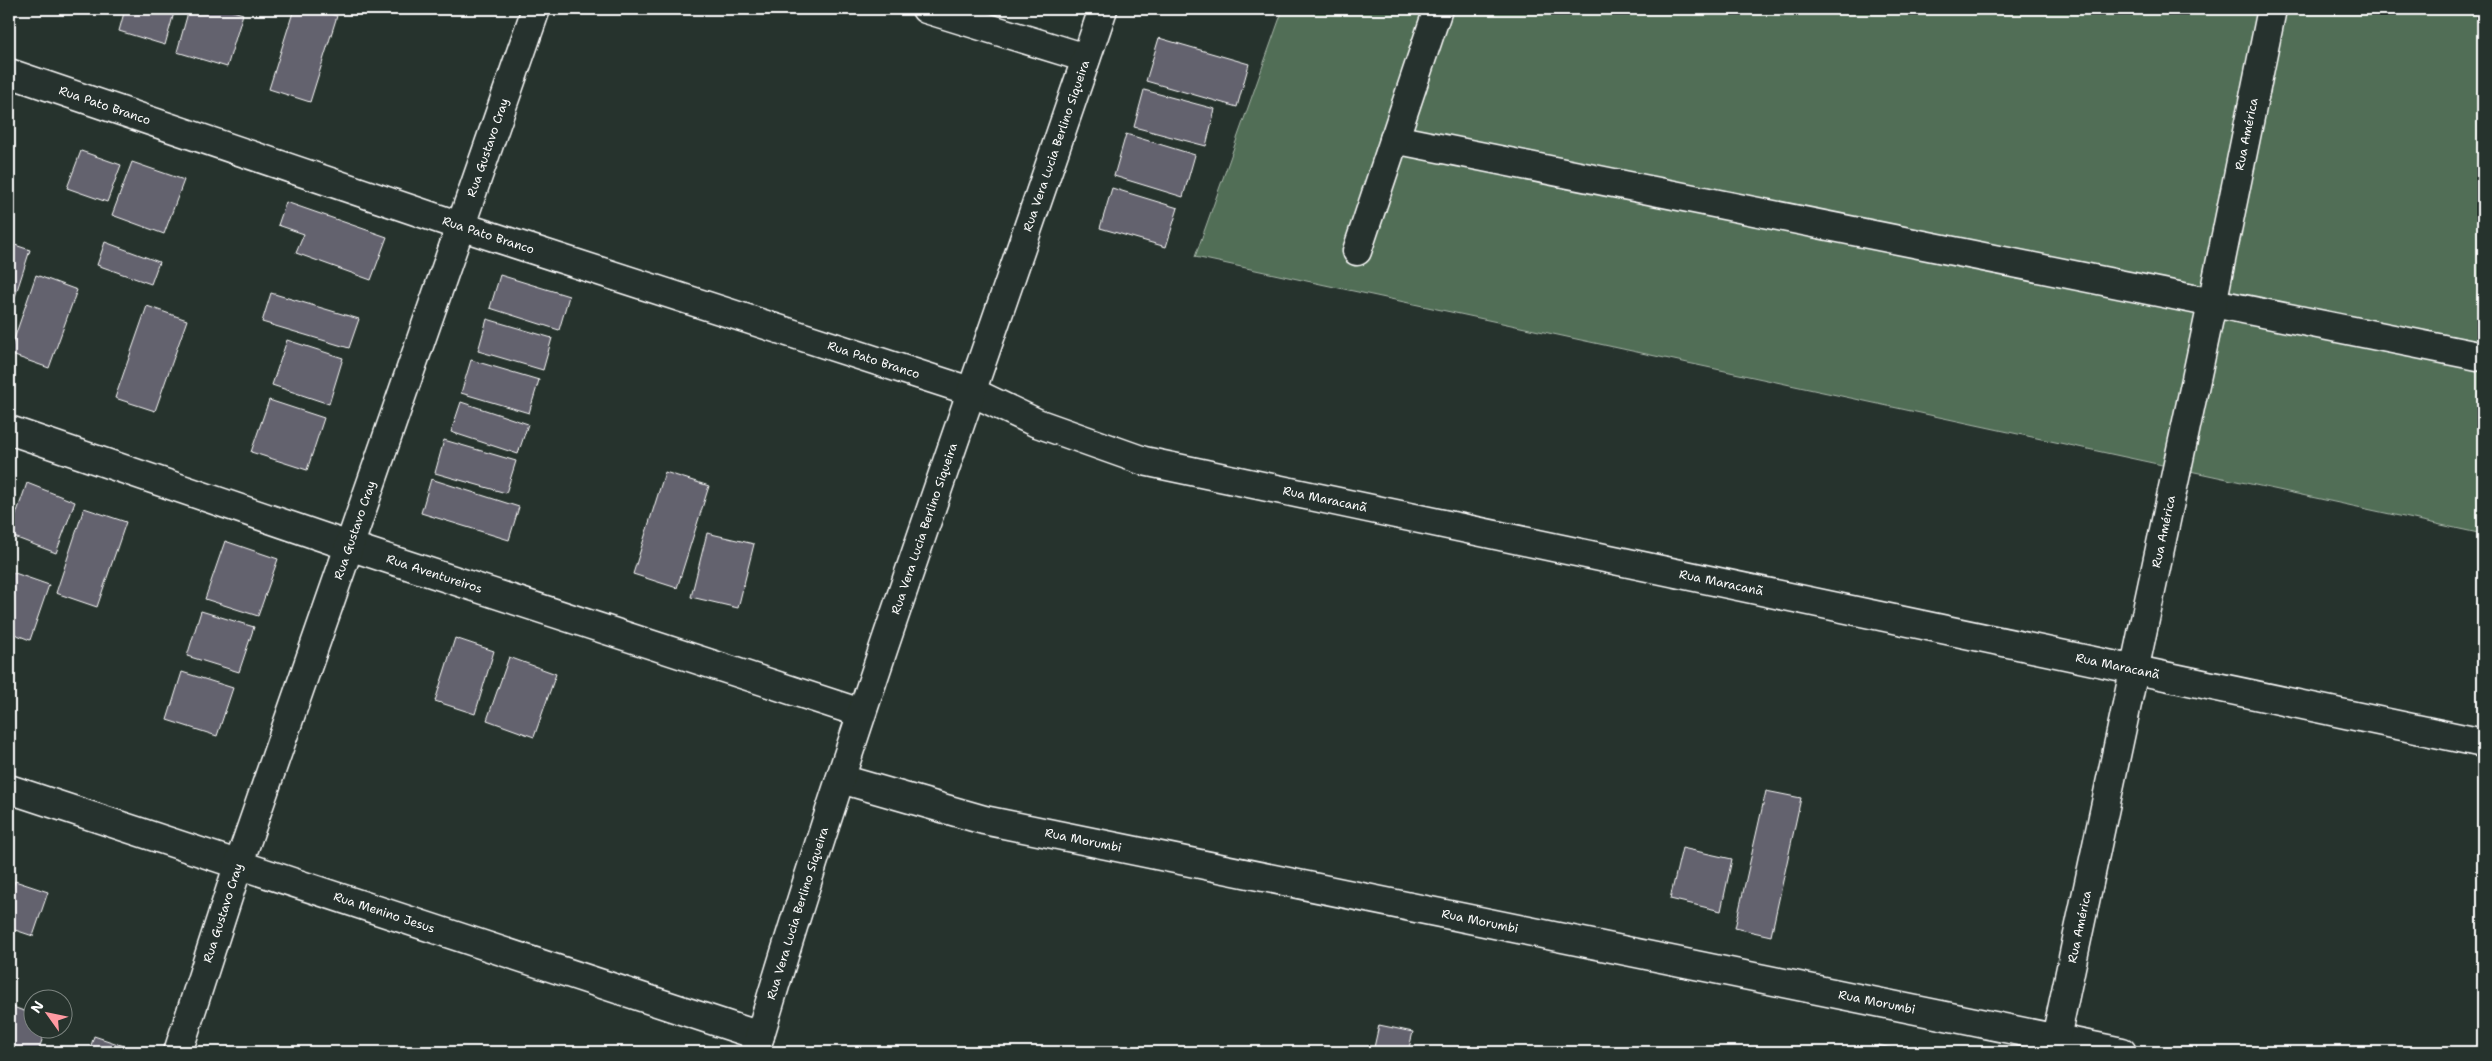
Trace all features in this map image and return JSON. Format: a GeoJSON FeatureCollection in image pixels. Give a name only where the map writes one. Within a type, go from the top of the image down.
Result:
{"type":"FeatureCollection","features":[{"type":"Feature","properties":{"kind":"street","name":"Rua Gustavo Cray"},"geometry":{"type":"LineString","coordinates":[[178,1052],[238,866],[536,9]]}},
{"type":"Feature","properties":{"kind":"street"},"geometry":{"type":"LineString","coordinates":[[926,9],[1086,58]]}},
{"type":"Feature","properties":{"kind":"street","name":"Rua Vera Lucia Berlino Siqueira"},"geometry":{"type":"LineString","coordinates":[[757,1044],[861,713],[970,391],[1103,9]]}},
{"type":"Feature","properties":{"kind":"street"},"geometry":{"type":"LineString","coordinates":[[1357,251],[1438,9]]}},
{"type":"Feature","properties":{"kind":"street","name":"Rua América"},"geometry":{"type":"LineString","coordinates":[[2054,1045],[2135,672],[2272,9]]}},
{"type":"Feature","properties":{"kind":"street","name":"Rua Pato Branco"},"geometry":{"type":"LineString","coordinates":[[9,73],[460,226],[970,391]]}},
{"type":"Feature","properties":{"kind":"street"},"geometry":{"type":"LineString","coordinates":[[1394,139],[2483,357]]}},
{"type":"Feature","properties":{"kind":"street","name":"Rua Maracanã"},"geometry":{"type":"LineString","coordinates":[[970,391],[1037,423],[1144,461],[2135,672],[2483,743]]}},
{"type":"Feature","properties":{"kind":"street","name":"Rua Aventureiros"},"geometry":{"type":"LineString","coordinates":[[9,430],[349,546],[861,713]]}},
{"type":"Feature","properties":{"kind":"street","name":"Rua Morumbi"},"geometry":{"type":"LineString","coordinates":[[841,779],[984,820],[2054,1045],[2122,1052]]}},
{"type":"Feature","properties":{"kind":"street","name":"Rua Menino Jesus"},"geometry":{"type":"LineString","coordinates":[[9,789],[757,1044]]}},
{"type":"Feature","properties":{"kind":"green space"},"geometry":{"type":"Polygon","coordinates":[[[1283,9],[2483,9],[2483,534],[1195,257],[1283,9]]]}},
{"type":"Feature","properties":{"kind":"building"},"geometry":{"type":"Polygon","coordinates":[[[125,9],[175,9],[165,45],[119,31],[125,9]]]}},
{"type":"Feature","properties":{"kind":"building"},"geometry":{"type":"Polygon","coordinates":[[[189,9],[226,9],[243,14],[227,67],[177,52],[189,9]]]}},
{"type":"Feature","properties":{"kind":"building"},"geometry":{"type":"Polygon","coordinates":[[[294,9],[313,9],[337,16],[310,102],[269,89],[294,9]]]}},
{"type":"Feature","properties":{"kind":"building"},"geometry":{"type":"Polygon","coordinates":[[[1159,38],[1249,64],[1237,107],[1146,81],[1159,38]]]}},
{"type":"Feature","properties":{"kind":"building"},"geometry":{"type":"Polygon","coordinates":[[[1144,90],[1215,109],[1206,146],[1134,127],[1144,90]]]}},
{"type":"Feature","properties":{"kind":"building"},"geometry":{"type":"Polygon","coordinates":[[[1126,134],[1195,155],[1183,197],[1114,176],[1126,134]]]}},
{"type":"Feature","properties":{"kind":"building"},"geometry":{"type":"Polygon","coordinates":[[[81,151],[121,165],[107,202],[67,188],[81,151]]]}},
{"type":"Feature","properties":{"kind":"building"},"geometry":{"type":"Polygon","coordinates":[[[132,162],[184,180],[164,234],[112,215],[132,162]]]}},
{"type":"Feature","properties":{"kind":"building"},"geometry":{"type":"Polygon","coordinates":[[[1112,188],[1178,208],[1166,247],[1100,228],[1112,188]]]}},
{"type":"Feature","properties":{"kind":"building"},"geometry":{"type":"Polygon","coordinates":[[[286,202],[387,237],[371,280],[296,253],[304,234],[278,225],[286,202]]]}},
{"type":"Feature","properties":{"kind":"building"},"geometry":{"type":"Polygon","coordinates":[[[105,242],[159,262],[151,284],[97,265],[105,242]]]}},
{"type":"Feature","properties":{"kind":"building"},"geometry":{"type":"Polygon","coordinates":[[[9,243],[30,250],[12,306],[9,304],[9,243]]]}},
{"type":"Feature","properties":{"kind":"building"},"geometry":{"type":"Polygon","coordinates":[[[36,275],[77,290],[49,368],[9,354],[36,275]]]}},
{"type":"Feature","properties":{"kind":"building"},"geometry":{"type":"Polygon","coordinates":[[[500,275],[569,296],[559,330],[490,308],[500,275]]]}},
{"type":"Feature","properties":{"kind":"building"},"geometry":{"type":"Polygon","coordinates":[[[271,293],[359,319],[349,348],[262,322],[271,293]]]}},
{"type":"Feature","properties":{"kind":"building"},"geometry":{"type":"Polygon","coordinates":[[[147,306],[187,320],[155,411],[115,398],[147,306]]]}},
{"type":"Feature","properties":{"kind":"building"},"geometry":{"type":"Polygon","coordinates":[[[487,319],[552,338],[543,370],[478,351],[487,319]]]}},
{"type":"Feature","properties":{"kind":"building"},"geometry":{"type":"Polygon","coordinates":[[[287,340],[343,358],[329,404],[272,385],[287,340]]]}},
{"type":"Feature","properties":{"kind":"building"},"geometry":{"type":"Polygon","coordinates":[[[471,360],[539,380],[529,413],[461,393],[471,360]]]}},
{"type":"Feature","properties":{"kind":"building"},"geometry":{"type":"Polygon","coordinates":[[[269,400],[324,418],[307,470],[251,452],[269,400]]]}},
{"type":"Feature","properties":{"kind":"building"},"geometry":{"type":"Polygon","coordinates":[[[461,402],[528,424],[518,454],[451,432],[461,402]]]}},
{"type":"Feature","properties":{"kind":"building"},"geometry":{"type":"Polygon","coordinates":[[[444,440],[516,461],[506,493],[435,473],[444,440]]]}},
{"type":"Feature","properties":{"kind":"building"},"geometry":{"type":"Polygon","coordinates":[[[665,472],[709,486],[677,588],[633,574],[665,472]]]}},
{"type":"Feature","properties":{"kind":"building"},"geometry":{"type":"Polygon","coordinates":[[[431,479],[519,507],[509,540],[421,513],[431,479]]]}},
{"type":"Feature","properties":{"kind":"building"},"geometry":{"type":"Polygon","coordinates":[[[27,483],[75,502],[56,553],[9,535],[27,483]]]}},
{"type":"Feature","properties":{"kind":"building"},"geometry":{"type":"Polygon","coordinates":[[[84,508],[126,522],[97,607],[56,593],[84,508]]]}},
{"type":"Feature","properties":{"kind":"building"},"geometry":{"type":"Polygon","coordinates":[[[707,533],[754,544],[738,608],[691,597],[707,533]]]}},
{"type":"Feature","properties":{"kind":"building"},"geometry":{"type":"Polygon","coordinates":[[[225,541],[278,559],[258,616],[205,599],[225,541]]]}},
{"type":"Feature","properties":{"kind":"building"},"geometry":{"type":"Polygon","coordinates":[[[9,571],[49,585],[30,640],[9,632],[9,571]]]}},
{"type":"Feature","properties":{"kind":"building"},"geometry":{"type":"Polygon","coordinates":[[[201,611],[254,627],[239,672],[187,656],[201,611]]]}},
{"type":"Feature","properties":{"kind":"building"},"geometry":{"type":"Polygon","coordinates":[[[455,638],[494,651],[475,714],[435,701],[455,638]]]}},
{"type":"Feature","properties":{"kind":"building"},"geometry":{"type":"Polygon","coordinates":[[[509,657],[556,674],[534,737],[487,720],[509,657]]]}},
{"type":"Feature","properties":{"kind":"building"},"geometry":{"type":"Polygon","coordinates":[[[182,672],[233,688],[217,736],[167,720],[182,672]]]}},
{"type":"Feature","properties":{"kind":"building"},"geometry":{"type":"Polygon","coordinates":[[[1766,791],[1801,798],[1771,936],[1735,928],[1766,791]]]}},
{"type":"Feature","properties":{"kind":"building"},"geometry":{"type":"Polygon","coordinates":[[[1682,848],[1732,859],[1721,911],[1670,899],[1682,848]]]}},
{"type":"Feature","properties":{"kind":"building"},"geometry":{"type":"Polygon","coordinates":[[[15,881],[48,892],[33,936],[9,928],[9,899],[15,881]]]}},
{"type":"Feature","properties":{"kind":"building"},"geometry":{"type":"Polygon","coordinates":[[[13,1007],[22,1010],[22,1038],[43,1038],[38,1052],[9,1052],[9,1022],[13,1007]]]}},
{"type":"Feature","properties":{"kind":"building"},"geometry":{"type":"Polygon","coordinates":[[[1379,1025],[1413,1032],[1408,1052],[1373,1052],[1379,1025]]]}},
{"type":"Feature","properties":{"kind":"building"},"geometry":{"type":"Polygon","coordinates":[[[94,1036],[130,1048],[128,1052],[89,1052],[94,1036]]]}},
{"type":"Feature","properties":{"kind":"building"},"geometry":{"type":"Polygon","coordinates":[[[1878,1045],[1908,1052],[1877,1052],[1878,1045]]]}}]}
